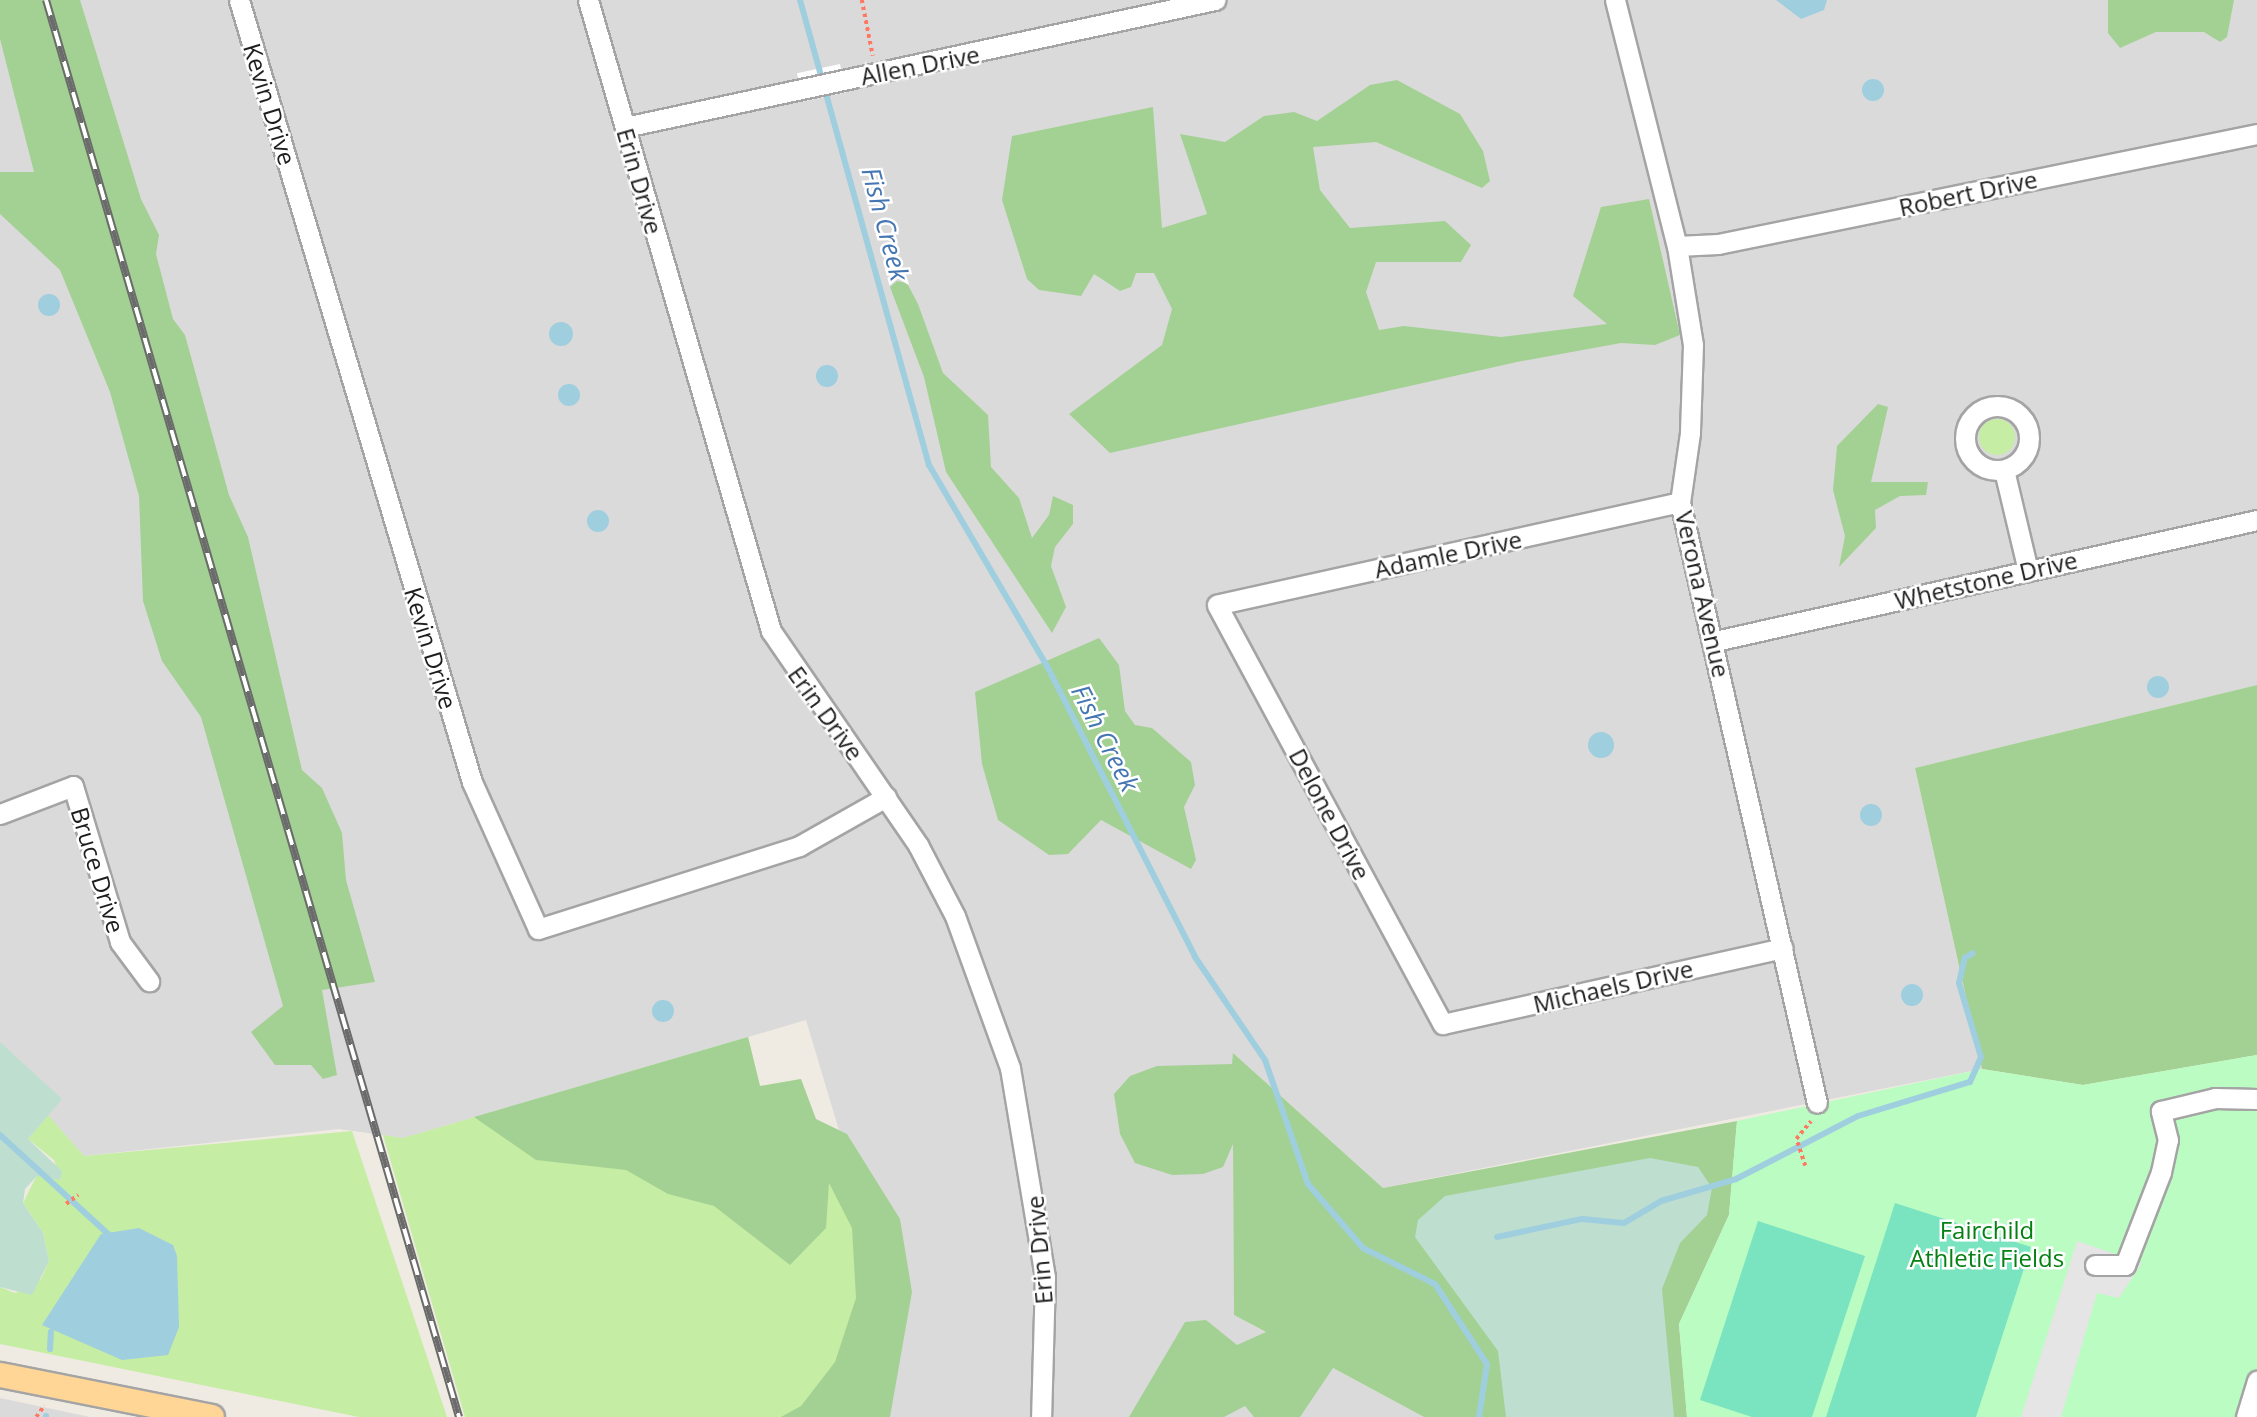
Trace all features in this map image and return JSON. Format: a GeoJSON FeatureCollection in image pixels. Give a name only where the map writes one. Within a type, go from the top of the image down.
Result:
{"type":"FeatureCollection","features":[{"type":"Feature","properties":{"kind":"main road"},"geometry":{"type":"LineString","coordinates":[[0,1375],[212,1417]]}},
{"type":"Feature","properties":{"kind":"street","name":"Kevin Drive"},"geometry":{"type":"LineString","coordinates":[[239,0],[472,782],[538,929],[799,846],[887,797]]}},
{"type":"Feature","properties":{"kind":"street","name":"Erin Drive"},"geometry":{"type":"LineString","coordinates":[[588,0],[764,614],[799,677],[887,797],[955,916],[1021,1109],[1045,1277],[1041,1417]]}},
{"type":"Feature","properties":{"kind":"street","name":"Allen Drive"},"geometry":{"type":"LineString","coordinates":[[625,127],[1215,0]]}},
{"type":"Feature","properties":{"kind":"street","name":"Verona Avenue"},"geometry":{"type":"LineString","coordinates":[[1615,0],[1677,246],[1693,345],[1690,433],[1679,502],[1715,641],[1817,1103]]}},
{"type":"Feature","properties":{"kind":"street","name":"Robert Drive"},"geometry":{"type":"LineString","coordinates":[[1677,246],[1718,244],[2257,134]]}},
{"type":"Feature","properties":{"kind":"street"},"geometry":{"type":"LineString","coordinates":[[2004,470],[2028,571]]}},
{"type":"Feature","properties":{"kind":"street","name":"Adamle Drive"},"geometry":{"type":"LineString","coordinates":[[1217,605],[1679,502]]}},
{"type":"Feature","properties":{"kind":"street","name":"Whetstone Drive"},"geometry":{"type":"LineString","coordinates":[[1715,641],[2257,520]]}},
{"type":"Feature","properties":{"kind":"street","name":"Delone Drive"},"geometry":{"type":"LineString","coordinates":[[1217,605],[1443,1024]]}},
{"type":"Feature","properties":{"kind":"street","name":"Bruce Drive"},"geometry":{"type":"LineString","coordinates":[[0,814],[73,786],[120,942],[149,981]]}},
{"type":"Feature","properties":{"kind":"street","name":"Michaels Drive"},"geometry":{"type":"LineString","coordinates":[[1443,1024],[1783,948]]}},
{"type":"Feature","properties":{"kind":"street"},"geometry":{"type":"LineString","coordinates":[[2095,1265],[2125,1265],[2166,1150],[2161,1111],[2215,1098],[2257,1099]]}},
{"type":"Feature","properties":{"kind":"street"},"geometry":{"type":"LineString","coordinates":[[2246,1417],[2257,1381]]}},
{"type":"Feature","properties":{"kind":"path"},"geometry":{"type":"LineString","coordinates":[[862,0],[877,73]]}},
{"type":"Feature","properties":{"kind":"path"},"geometry":{"type":"LineString","coordinates":[[1805,1166],[1796,1139],[1817,1103]]}},
{"type":"Feature","properties":{"kind":"path"},"geometry":{"type":"LineString","coordinates":[[66,1204],[78,1195]]}},
{"type":"Feature","properties":{"kind":"path"},"geometry":{"type":"LineString","coordinates":[[36,1417],[44,1406]]}},
{"type":"Feature","properties":{"kind":"shaded area"},"geometry":{"type":"Polygon","coordinates":[[[0,0],[2257,0],[2257,685],[1915,768],[1982,1069],[1383,1188],[1233,1053],[1234,1315],[1424,1417],[873,1417],[890,1301],[806,1020],[403,1138],[339,1129],[84,1156],[0,1062],[0,0]]]}},
{"type":"Feature","properties":{"kind":"shaded area"},"geometry":{"type":"Polygon","coordinates":[[[2077,1241],[2142,1263],[2119,1298],[2097,1293],[2061,1417],[2021,1417],[2077,1241]]]}},
{"type":"Feature","properties":{"kind":"shaded area"},"geometry":{"type":"Polygon","coordinates":[[[0,1398],[38,1406],[90,1417],[0,1417],[0,1398]]]}},
{"type":"Feature","properties":{"kind":"green space"},"geometry":{"type":"Polygon","coordinates":[[[0,0],[80,0],[141,199],[159,235],[156,254],[173,319],[185,335],[229,495],[248,537],[302,770],[322,788],[342,833],[346,880],[375,982],[322,990],[337,1075],[323,1079],[311,1065],[275,1065],[251,1032],[283,1006],[201,717],[162,661],[143,601],[139,496],[110,392],[60,270],[0,214],[0,172],[34,172],[0,39],[0,0]]]}},
{"type":"Feature","properties":{"kind":"green space"},"geometry":{"type":"Polygon","coordinates":[[[2108,0],[2234,0],[2227,37],[2220,42],[2204,32],[2156,32],[2120,48],[2108,33],[2108,0]]]}},
{"type":"Feature","properties":{"kind":"green space"},"geometry":{"type":"Polygon","coordinates":[[[1397,80],[1460,114],[1483,151],[1490,181],[1482,188],[1376,142],[1313,147],[1320,190],[1350,228],[1445,221],[1471,245],[1461,262],[1376,262],[1366,292],[1379,330],[1404,326],[1501,337],[1607,324],[1573,296],[1601,207],[1649,199],[1680,335],[1655,345],[1621,343],[1517,362],[1110,453],[1069,414],[1162,345],[1172,309],[1154,273],[1136,273],[1131,287],[1120,291],[1094,274],[1081,296],[1039,290],[1027,279],[1002,200],[1012,136],[1153,107],[1162,228],[1207,214],[1180,134],[1225,142],[1264,116],[1294,112],[1317,121],[1370,85],[1397,80]]]}},
{"type":"Feature","properties":{"kind":"green space"},"geometry":{"type":"Polygon","coordinates":[[[897,281],[907,283],[918,304],[943,373],[988,415],[991,467],[1019,498],[1032,538],[1049,515],[1053,496],[1073,505],[1073,524],[1055,547],[1051,566],[1066,607],[1052,633],[946,472],[924,377],[890,287],[897,281]]]}},
{"type":"Feature","properties":{"kind":"green space"},"geometry":{"type":"Polygon","coordinates":[[[1878,404],[1888,407],[1871,482],[1928,482],[1926,495],[1900,496],[1875,510],[1876,528],[1839,567],[1845,536],[1833,490],[1837,446],[1878,404]]]}},
{"type":"Feature","properties":{"kind":"green space"},"geometry":{"type":"Polygon","coordinates":[[[1997,419],[2010,424],[2015,437],[2010,450],[1997,455],[1984,450],[1979,437],[1984,424],[1997,419]]]}},
{"type":"Feature","properties":{"kind":"green space"},"geometry":{"type":"Polygon","coordinates":[[[1099,638],[1119,665],[1125,711],[1135,725],[1152,728],[1191,762],[1195,785],[1184,807],[1196,860],[1191,869],[1101,820],[1068,854],[1049,855],[998,820],[982,764],[975,692],[1099,638]]]}},
{"type":"Feature","properties":{"kind":"green space"},"geometry":{"type":"Polygon","coordinates":[[[2257,685],[2257,1055],[2083,1085],[1982,1069],[1915,768],[2257,685]]]}},
{"type":"Feature","properties":{"kind":"green space"},"geometry":{"type":"Polygon","coordinates":[[[748,1037],[760,1086],[801,1079],[827,1165],[849,1164],[873,1417],[465,1417],[383,1135],[403,1138],[748,1037]]]}},
{"type":"Feature","properties":{"kind":"green space"},"geometry":{"type":"Polygon","coordinates":[[[748,1037],[760,1086],[801,1079],[816,1119],[847,1134],[900,1219],[912,1292],[890,1417],[781,1417],[801,1406],[835,1362],[856,1298],[852,1228],[829,1183],[826,1228],[790,1265],[714,1206],[668,1194],[626,1170],[536,1160],[474,1117],[748,1037]]]}},
{"type":"Feature","properties":{"kind":"green space"},"geometry":{"type":"Polygon","coordinates":[[[0,1042],[62,1099],[28,1139],[62,1171],[60,1180],[37,1176],[25,1189],[23,1203],[43,1233],[49,1261],[32,1295],[0,1287],[0,1042]]]}},
{"type":"Feature","properties":{"kind":"green space"},"geometry":{"type":"Polygon","coordinates":[[[1233,1053],[1383,1188],[1737,1121],[1729,1215],[1679,1324],[1687,1417],[1424,1417],[1333,1368],[1300,1417],[1254,1417],[1245,1406],[1224,1417],[1129,1417],[1185,1322],[1206,1320],[1237,1345],[1266,1332],[1234,1315],[1233,1144],[1223,1167],[1203,1174],[1172,1175],[1135,1163],[1120,1134],[1114,1094],[1130,1076],[1157,1066],[1232,1064],[1233,1053]]]}},
{"type":"Feature","properties":{"kind":"green space","name":"Fairchild Athletic Fields"},"geometry":{"type":"Polygon","coordinates":[[[2257,1055],[2257,1417],[1687,1417],[1679,1324],[1729,1215],[1737,1121],[1982,1069],[2083,1085],[2257,1055]]]}},
{"type":"Feature","properties":{"kind":"green space"},"geometry":{"type":"Polygon","coordinates":[[[48,1115],[84,1156],[352,1131],[447,1417],[359,1417],[0,1344],[0,1287],[15,1293],[41,1279],[49,1261],[43,1233],[23,1203],[37,1175],[61,1180],[54,1160],[28,1139],[48,1115]]]}},
{"type":"Feature","properties":{"kind":"green space"},"geometry":{"type":"Polygon","coordinates":[[[1650,1158],[1698,1167],[1712,1188],[1707,1215],[1680,1243],[1662,1289],[1674,1417],[1506,1417],[1498,1351],[1415,1237],[1418,1220],[1445,1196],[1650,1158]]]}},
{"type":"Feature","properties":{"kind":"green space"},"geometry":{"type":"Polygon","coordinates":[[[1895,1203],[2031,1247],[1976,1417],[1826,1417],[1895,1203]]]}},
{"type":"Feature","properties":{"kind":"green space"},"geometry":{"type":"Polygon","coordinates":[[[1758,1221],[1865,1256],[1812,1417],[1752,1417],[1700,1400],[1758,1221]]]}},
{"type":"Feature","properties":{"kind":"water"},"geometry":{"type":"Polygon","coordinates":[[[1776,0],[1827,0],[1824,10],[1801,19],[1776,0]]]}},
{"type":"Feature","properties":{"kind":"water"},"geometry":{"type":"Polygon","coordinates":[[[1873,79],[1881,82],[1884,90],[1881,98],[1873,101],[1865,98],[1862,90],[1865,82],[1873,79]]]}},
{"type":"Feature","properties":{"kind":"water"},"geometry":{"type":"Polygon","coordinates":[[[49,294],[57,297],[60,305],[57,313],[49,316],[41,313],[38,305],[41,297],[49,294]]]}},
{"type":"Feature","properties":{"kind":"water"},"geometry":{"type":"Polygon","coordinates":[[[561,322],[570,325],[573,334],[570,343],[561,346],[552,343],[549,334],[552,325],[561,322]]]}},
{"type":"Feature","properties":{"kind":"water"},"geometry":{"type":"Polygon","coordinates":[[[827,365],[835,368],[838,376],[835,384],[827,387],[819,384],[816,376],[819,368],[827,365]]]}},
{"type":"Feature","properties":{"kind":"water"},"geometry":{"type":"Polygon","coordinates":[[[569,384],[577,387],[580,395],[577,403],[569,406],[561,403],[558,395],[561,387],[569,384]]]}},
{"type":"Feature","properties":{"kind":"water"},"geometry":{"type":"Polygon","coordinates":[[[598,510],[606,513],[609,521],[606,529],[598,532],[590,529],[587,521],[590,513],[598,510]]]}},
{"type":"Feature","properties":{"kind":"water"},"geometry":{"type":"Polygon","coordinates":[[[2158,676],[2166,679],[2169,687],[2166,695],[2158,698],[2150,695],[2147,687],[2150,679],[2158,676]]]}},
{"type":"Feature","properties":{"kind":"water"},"geometry":{"type":"Polygon","coordinates":[[[1601,732],[1610,736],[1614,745],[1610,754],[1601,758],[1592,754],[1588,745],[1592,736],[1601,732]]]}},
{"type":"Feature","properties":{"kind":"water"},"geometry":{"type":"Polygon","coordinates":[[[1871,804],[1879,807],[1882,815],[1879,823],[1871,826],[1863,823],[1860,815],[1863,807],[1871,804]]]}},
{"type":"Feature","properties":{"kind":"water"},"geometry":{"type":"Polygon","coordinates":[[[1912,984],[1920,987],[1923,995],[1920,1003],[1912,1006],[1904,1003],[1901,995],[1904,987],[1912,984]]]}},
{"type":"Feature","properties":{"kind":"water"},"geometry":{"type":"Polygon","coordinates":[[[663,1000],[673,1007],[674,1011],[667,1021],[663,1022],[653,1015],[652,1011],[659,1001],[663,1000]]]}},
{"type":"Feature","properties":{"kind":"water"},"geometry":{"type":"Polygon","coordinates":[[[139,1228],[173,1245],[177,1256],[179,1327],[168,1355],[122,1360],[42,1325],[101,1234],[139,1228]]]}},
{"type":"Feature","properties":{"kind":"pier"},"geometry":{"type":"Polygon","coordinates":[[[840,64],[846,92],[803,102],[797,73],[840,64]]]}},
{"type":"Feature","properties":{"kind":"waterway","name":"Fish Creek"},"geometry":{"type":"LineString","coordinates":[[800,0],[929,465],[1048,668],[1195,957],[1265,1060],[1308,1184],[1363,1248],[1435,1284],[1487,1364],[1479,1417]]}},
{"type":"Feature","properties":{"kind":"waterway"},"geometry":{"type":"LineString","coordinates":[[1497,1237],[1582,1219],[1624,1223],[1661,1201],[1736,1179],[1858,1116],[1970,1082],[1981,1057],[1959,983],[1965,958],[1973,953]]}},
{"type":"Feature","properties":{"kind":"waterway"},"geometry":{"type":"LineString","coordinates":[[0,1135],[108,1234]]}},
{"type":"Feature","properties":{"kind":"waterway"},"geometry":{"type":"LineString","coordinates":[[50,1349],[51,1332]]}},
{"type":"Feature","properties":{"kind":"railway"},"geometry":{"type":"LineString","coordinates":[[46,0],[459,1417]]}}]}
